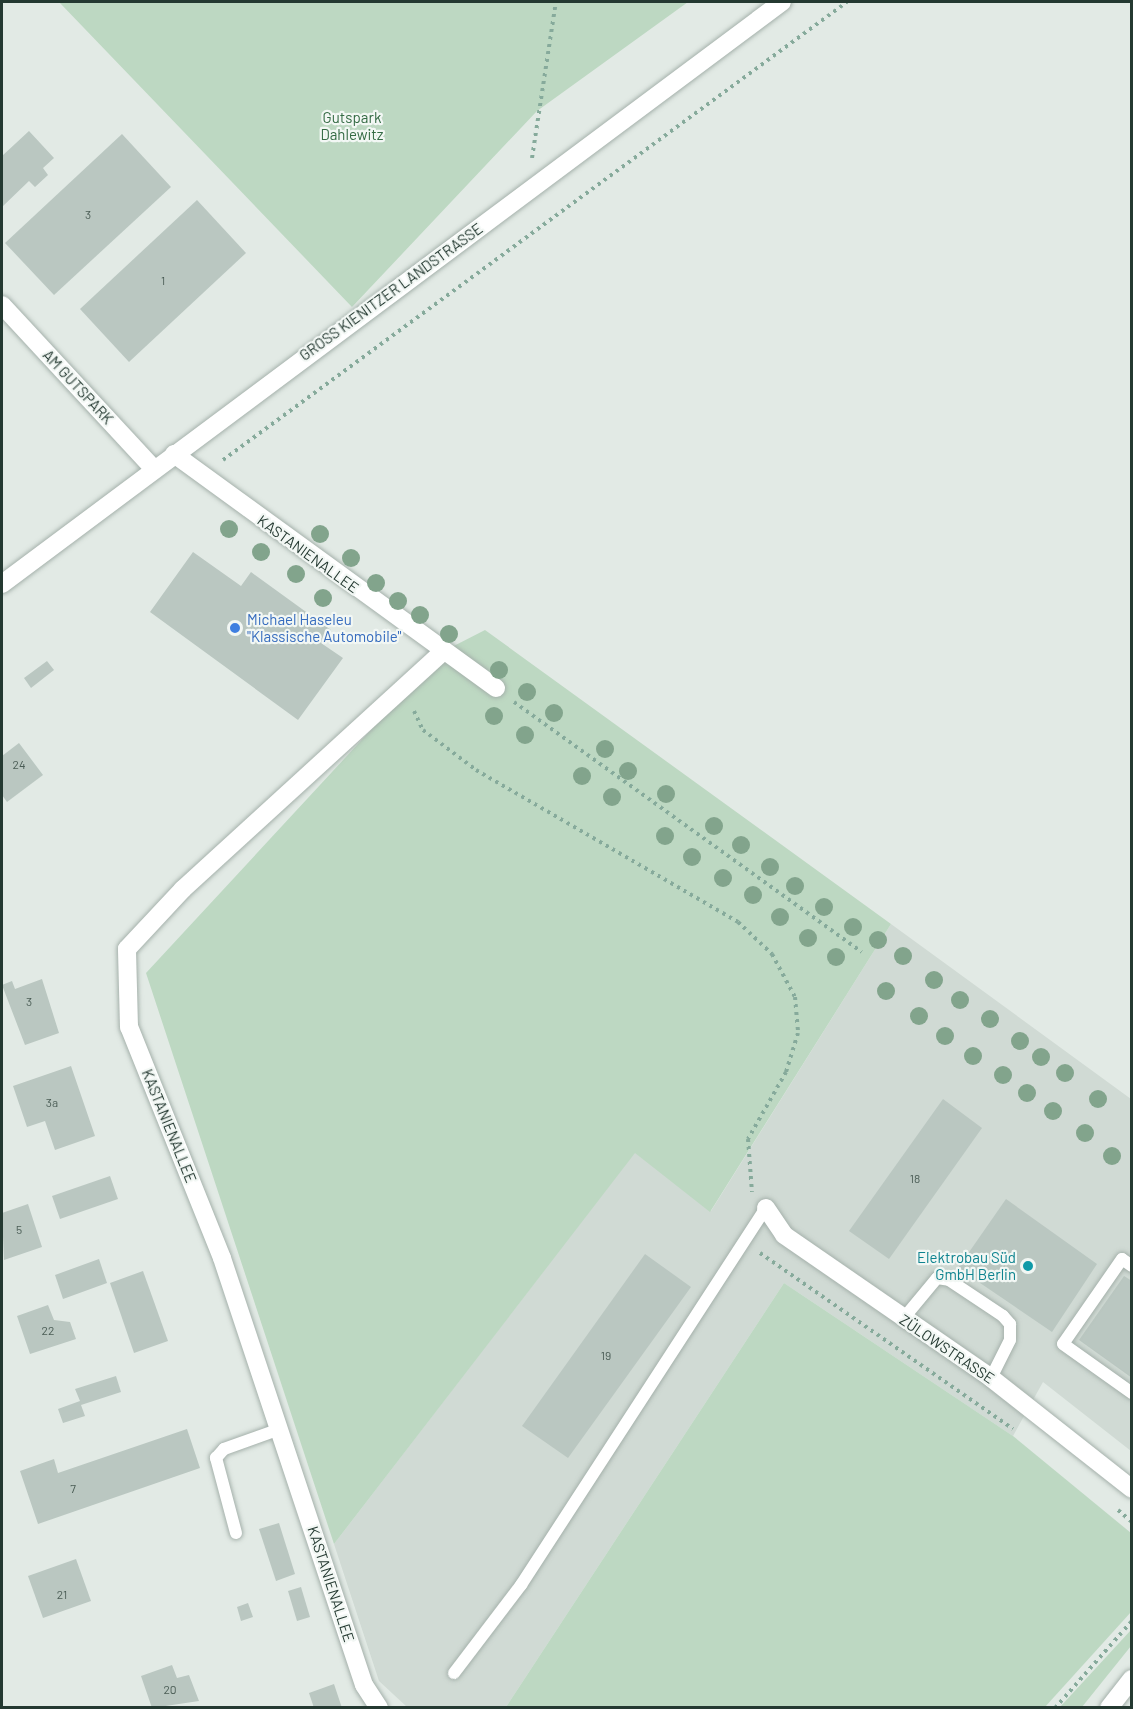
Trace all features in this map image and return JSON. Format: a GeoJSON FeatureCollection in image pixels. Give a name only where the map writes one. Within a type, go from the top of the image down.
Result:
{"type":"FeatureCollection","features":[{"type":"Feature","properties":{"kind":"street","name":"GROSS KIENITZER LANDSTRASSE"},"geometry":{"type":"LineString","coordinates":[[2,584],[782,2]]}},
{"type":"Feature","properties":{"kind":"street","name":"AM GUTSPARK"},"geometry":{"type":"LineString","coordinates":[[2,305],[154,469]]}},
{"type":"Feature","properties":{"kind":"street","name":"KASTANIENALLEE"},"geometry":{"type":"LineString","coordinates":[[174,454],[200,477],[496,688]]}},
{"type":"Feature","properties":{"kind":"street","name":"KASTANIENALLEE"},"geometry":{"type":"LineString","coordinates":[[379,1707],[364,1685],[222,1258],[129,1027],[127,949],[183,889],[444,651]]}},
{"type":"Feature","properties":{"kind":"street","name":"ZÜLOWSTRASSE"},"geometry":{"type":"LineString","coordinates":[[766,1208],[784,1235],[991,1378],[1131,1489]]}},
{"type":"Feature","properties":{"kind":"street"},"geometry":{"type":"LineString","coordinates":[[1109,1707],[1131,1679]]}},
{"type":"Feature","properties":{"kind":"lane"},"geometry":{"type":"LineString","coordinates":[[454,1672],[521,1586],[766,1208]]}},
{"type":"Feature","properties":{"kind":"lane"},"geometry":{"type":"LineString","coordinates":[[1131,1266],[1122,1259],[1063,1344],[1131,1393]]}},
{"type":"Feature","properties":{"kind":"lane"},"geometry":{"type":"LineString","coordinates":[[903,1319],[937,1278],[994,1310],[1011,1330],[991,1378]]}},
{"type":"Feature","properties":{"kind":"lane"},"geometry":{"type":"LineString","coordinates":[[236,1533],[216,1458],[224,1449],[280,1429]]}},
{"type":"Feature","properties":{"kind":"path"},"geometry":{"type":"LineString","coordinates":[[527,192],[556,2]]}},
{"type":"Feature","properties":{"kind":"path"},"geometry":{"type":"LineString","coordinates":[[200,477],[846,2]]}},
{"type":"Feature","properties":{"kind":"path"},"geometry":{"type":"LineString","coordinates":[[496,688],[862,952]]}},
{"type":"Feature","properties":{"kind":"path"},"geometry":{"type":"LineString","coordinates":[[403,689],[423,730],[476,770],[738,922],[772,954],[795,997],[798,1034],[786,1072],[748,1139],[747,1187],[766,1208]]}},
{"type":"Feature","properties":{"kind":"path"},"geometry":{"type":"LineString","coordinates":[[744,1242],[1021,1434]]}},
{"type":"Feature","properties":{"kind":"path"},"geometry":{"type":"LineString","coordinates":[[1107,1501],[1131,1522]]}},
{"type":"Feature","properties":{"kind":"path"},"geometry":{"type":"LineString","coordinates":[[1056,1707],[1131,1621]]}},
{"type":"Feature","properties":{"kind":"shaded area"},"geometry":{"type":"Polygon","coordinates":[[[891,924],[1131,1099],[1131,1451],[1043,1382],[1013,1436],[784,1283],[506,1707],[407,1707],[379,1681],[334,1544],[635,1152],[711,1211],[891,924]]]}},
{"type":"Feature","properties":{"kind":"green space","name":"Gutspark Dahlewitz"},"geometry":{"type":"Polygon","coordinates":[[[59,2],[688,2],[537,111],[352,307],[59,2]]]}},
{"type":"Feature","properties":{"kind":"green space"},"geometry":{"type":"Polygon","coordinates":[[[485,630],[891,924],[710,1212],[635,1153],[334,1544],[146,973],[444,651],[485,630]]]}},
{"type":"Feature","properties":{"kind":"green space"},"geometry":{"type":"Polygon","coordinates":[[[784,1283],[1013,1436],[1131,1533],[1131,1612],[1045,1707],[506,1707],[784,1283]]]}},
{"type":"Feature","properties":{"kind":"green space"},"geometry":{"type":"Polygon","coordinates":[[[1131,1630],[1131,1646],[1082,1707],[1060,1707],[1131,1630]]]}},
{"type":"Feature","properties":{"kind":"building"},"geometry":{"type":"Polygon","coordinates":[[[29,131],[54,158],[43,168],[48,175],[35,187],[29,181],[2,207],[2,156],[29,131]]]}},
{"type":"Feature","properties":{"kind":"building"},"geometry":{"type":"Polygon","coordinates":[[[122,134],[171,187],[54,295],[5,243],[122,134]]]}},
{"type":"Feature","properties":{"kind":"building"},"geometry":{"type":"Polygon","coordinates":[[[197,200],[246,253],[129,362],[80,309],[197,200]]]}},
{"type":"Feature","properties":{"kind":"building","name":"Michael Haseleu \"Klassische Automobile\""},"geometry":{"type":"Polygon","coordinates":[[[193,552],[241,586],[251,572],[331,630],[321,643],[343,658],[298,720],[150,612],[193,552]]]}},
{"type":"Feature","properties":{"kind":"building"},"geometry":{"type":"Polygon","coordinates":[[[47,661],[54,670],[31,688],[24,678],[47,661]]]}},
{"type":"Feature","properties":{"kind":"building"},"geometry":{"type":"Polygon","coordinates":[[[19,743],[43,775],[7,802],[2,795],[2,756],[19,743]]]}},
{"type":"Feature","properties":{"kind":"building"},"geometry":{"type":"Polygon","coordinates":[[[42,979],[59,1033],[25,1045],[2,985],[12,981],[15,989],[42,979]]]}},
{"type":"Feature","properties":{"kind":"building"},"geometry":{"type":"Polygon","coordinates":[[[71,1066],[95,1136],[55,1150],[45,1121],[27,1127],[13,1086],[71,1066]]]}},
{"type":"Feature","properties":{"kind":"building"},"geometry":{"type":"Polygon","coordinates":[[[943,1099],[982,1128],[889,1259],[849,1231],[943,1099]]]}},
{"type":"Feature","properties":{"kind":"building"},"geometry":{"type":"Polygon","coordinates":[[[110,1176],[118,1199],[60,1219],[52,1196],[110,1176]]]}},
{"type":"Feature","properties":{"kind":"building","name":"Elektrobau Süd GmbH Berlin"},"geometry":{"type":"Polygon","coordinates":[[[1006,1199],[1097,1264],[1052,1332],[958,1268],[1006,1199]]]}},
{"type":"Feature","properties":{"kind":"building"},"geometry":{"type":"Polygon","coordinates":[[[28,1204],[42,1247],[4,1260],[2,1213],[28,1204]]]}},
{"type":"Feature","properties":{"kind":"building"},"geometry":{"type":"Polygon","coordinates":[[[645,1254],[691,1287],[568,1458],[522,1426],[645,1254]]]}},
{"type":"Feature","properties":{"kind":"building"},"geometry":{"type":"Polygon","coordinates":[[[99,1259],[107,1283],[63,1299],[55,1275],[99,1259]]]}},
{"type":"Feature","properties":{"kind":"building"},"geometry":{"type":"Polygon","coordinates":[[[143,1271],[168,1341],[134,1353],[110,1283],[143,1271]]]}},
{"type":"Feature","properties":{"kind":"building"},"geometry":{"type":"Polygon","coordinates":[[[1124,1276],[1132,1281],[1132,1378],[1079,1340],[1124,1276]]]}},
{"type":"Feature","properties":{"kind":"building"},"geometry":{"type":"Polygon","coordinates":[[[48,1305],[54,1320],[70,1322],[76,1339],[30,1354],[17,1316],[48,1305]]]}},
{"type":"Feature","properties":{"kind":"building"},"geometry":{"type":"Polygon","coordinates":[[[116,1376],[121,1392],[81,1405],[85,1416],[63,1423],[58,1409],[80,1401],[75,1389],[116,1376]]]}},
{"type":"Feature","properties":{"kind":"building"},"geometry":{"type":"Polygon","coordinates":[[[187,1429],[200,1468],[38,1524],[20,1471],[54,1459],[58,1473],[187,1429]]]}},
{"type":"Feature","properties":{"kind":"building"},"geometry":{"type":"Polygon","coordinates":[[[279,1523],[295,1574],[276,1581],[259,1529],[279,1523]]]}},
{"type":"Feature","properties":{"kind":"building"},"geometry":{"type":"Polygon","coordinates":[[[76,1559],[91,1601],[43,1618],[28,1576],[76,1559]]]}},
{"type":"Feature","properties":{"kind":"building"},"geometry":{"type":"Polygon","coordinates":[[[301,1587],[310,1617],[297,1621],[288,1591],[301,1587]]]}},
{"type":"Feature","properties":{"kind":"building"},"geometry":{"type":"Polygon","coordinates":[[[248,1603],[253,1617],[241,1621],[237,1607],[248,1603]]]}},
{"type":"Feature","properties":{"kind":"building"},"geometry":{"type":"Polygon","coordinates":[[[172,1665],[177,1678],[189,1675],[199,1701],[152,1708],[141,1676],[172,1665]]]}},
{"type":"Feature","properties":{"kind":"building"},"geometry":{"type":"Polygon","coordinates":[[[334,1684],[342,1708],[314,1708],[309,1693],[334,1684]]]}},
{"type":"Feature","properties":{"kind":"place","name":"Michael Haseleu \"Klassische Automobile\""},"geometry":{"type":"Point","coordinates":[235,628]}},
{"type":"Feature","properties":{"kind":"place","name":"Elektrobau Süd GmbH Berlin"},"geometry":{"type":"Point","coordinates":[1028,1266]}}]}
